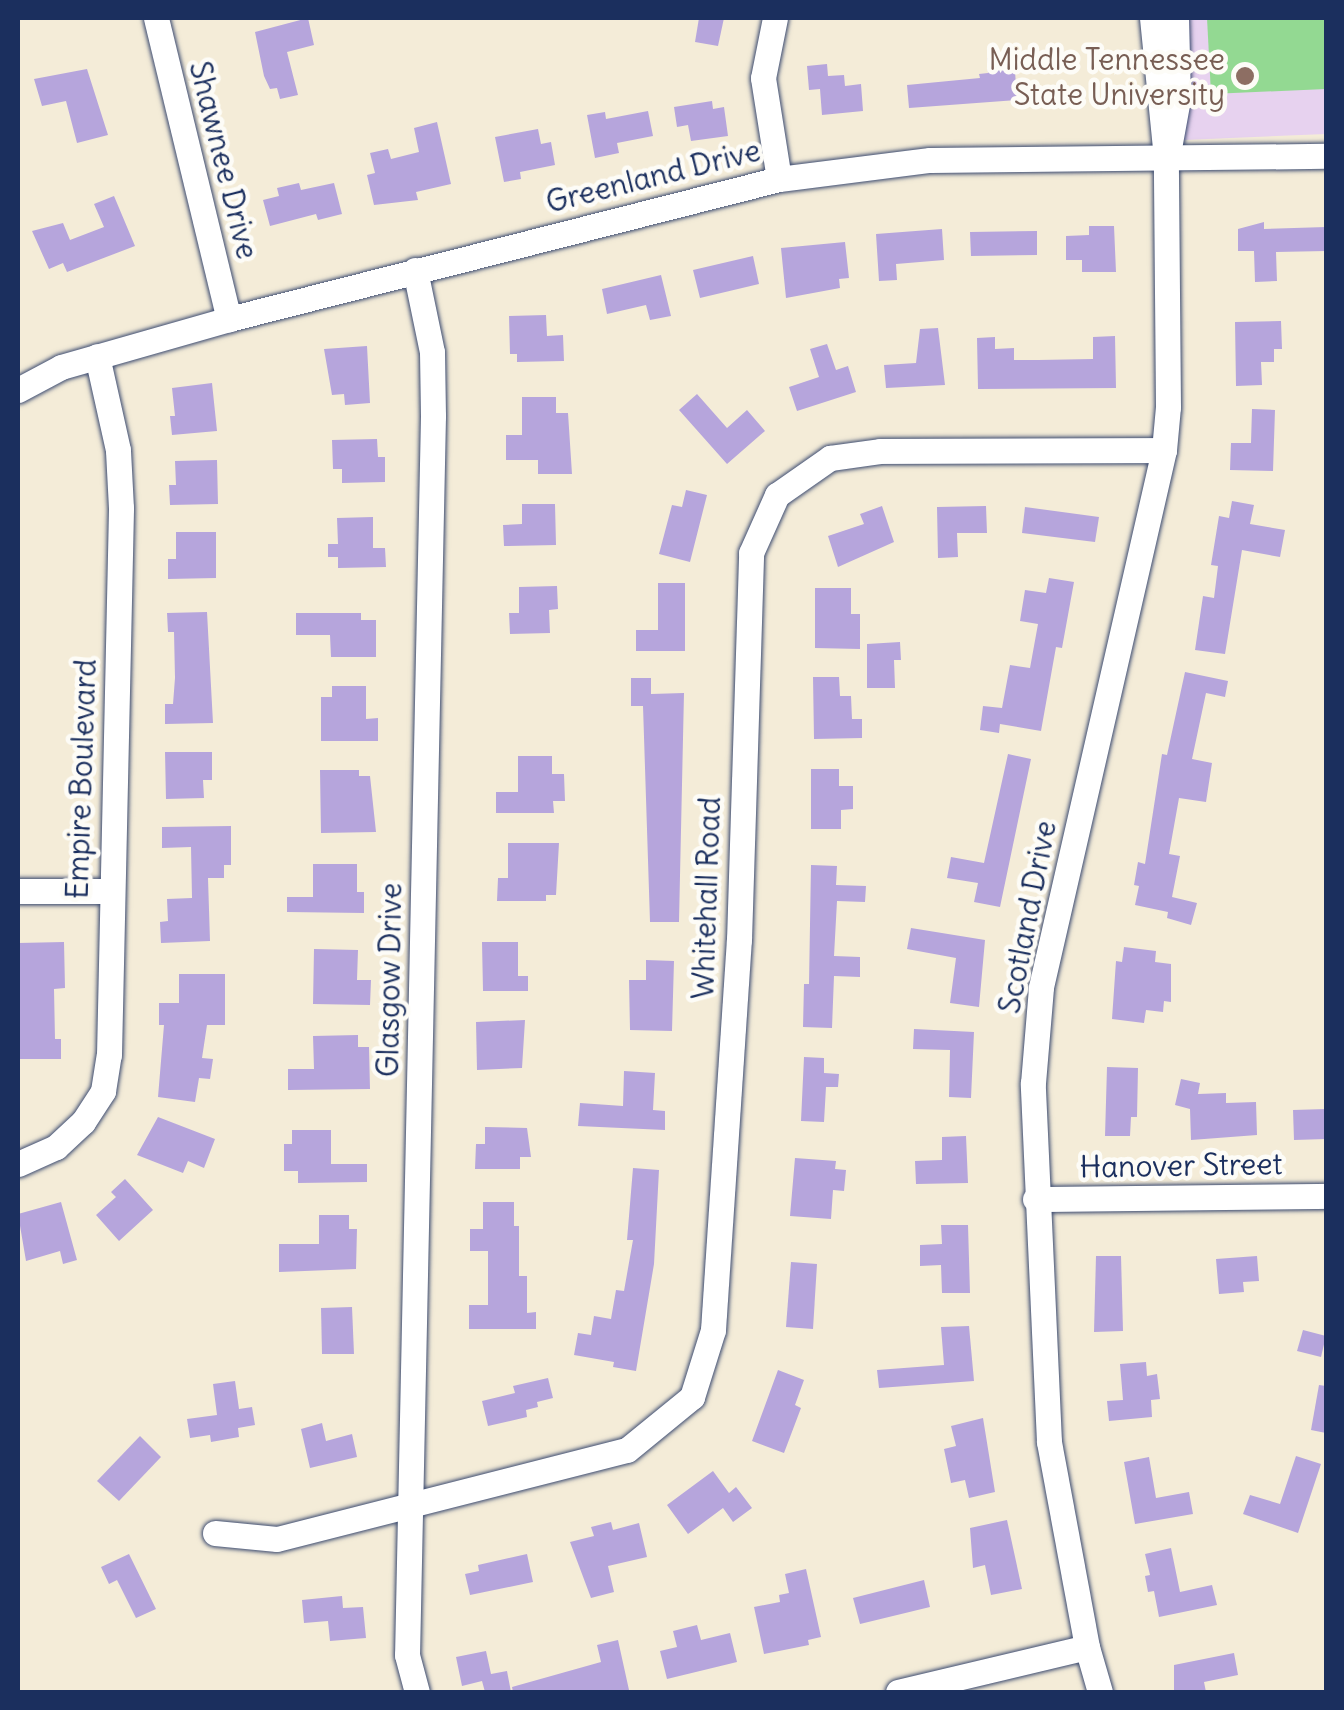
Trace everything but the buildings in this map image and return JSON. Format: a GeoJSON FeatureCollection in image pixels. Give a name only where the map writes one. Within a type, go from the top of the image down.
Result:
{"type":"FeatureCollection","features":[{"type":"Feature","properties":{"kind":"street","name":"Shawnee Drive"},"geometry":{"type":"LineString","coordinates":[[156,18],[229,319]]}},
{"type":"Feature","properties":{"kind":"street"},"geometry":{"type":"LineString","coordinates":[[774,18],[763,78],[779,179]]}},
{"type":"Feature","properties":{"kind":"street"},"geometry":{"type":"LineString","coordinates":[[1152,18],[1166,158]]}},
{"type":"Feature","properties":{"kind":"street"},"geometry":{"type":"LineString","coordinates":[[1166,158],[1178,100],[1176,18]]}},
{"type":"Feature","properties":{"kind":"street","name":"Greenland Drive"},"geometry":{"type":"LineString","coordinates":[[18,390],[62,367],[229,319],[779,179],[930,160],[1326,156]]}},
{"type":"Feature","properties":{"kind":"street","name":"Scotland Drive"},"geometry":{"type":"LineString","coordinates":[[1100,1692],[1087,1648],[1049,1442],[1035,1199],[1033,1083],[1040,987],[1164,450],[1168,407],[1166,158]]}},
{"type":"Feature","properties":{"kind":"street","name":"Glasgow Drive"},"geometry":{"type":"LineString","coordinates":[[415,270],[432,352],[433,416],[407,1655],[417,1692]]}},
{"type":"Feature","properties":{"kind":"street","name":"Empire Boulevard"},"geometry":{"type":"LineString","coordinates":[[18,1164],[56,1147],[83,1122],[103,1091],[109,1055],[121,508],[118,450],[98,356]]}},
{"type":"Feature","properties":{"kind":"street","name":"Whitehall Road"},"geometry":{"type":"LineString","coordinates":[[216,1533],[276,1538],[627,1450],[692,1397],[713,1330],[739,940],[750,553],[777,495],[830,458],[880,451],[1164,450]]}},
{"type":"Feature","properties":{"kind":"street"},"geometry":{"type":"LineString","coordinates":[[18,891],[110,892]]}},
{"type":"Feature","properties":{"kind":"street","name":"Hanover Street"},"geometry":{"type":"LineString","coordinates":[[1035,1199],[1326,1196]]}},
{"type":"Feature","properties":{"kind":"street"},"geometry":{"type":"LineString","coordinates":[[898,1692],[1087,1648]]}},
{"type":"Feature","properties":{"kind":"shaded area","name":"Middle Tennessee State University"},"geometry":{"type":"Polygon","coordinates":[[[1144,18],[1326,18],[1326,134],[1184,140],[1144,18]]]}},
{"type":"Feature","properties":{"kind":"green space"},"geometry":{"type":"Polygon","coordinates":[[[1207,18],[1326,18],[1326,89],[1211,94],[1207,18]]]}},
{"type":"Feature","properties":{"kind":"place","name":"Middle Tennessee State University"},"geometry":{"type":"Point","coordinates":[1245,76]}}]}
